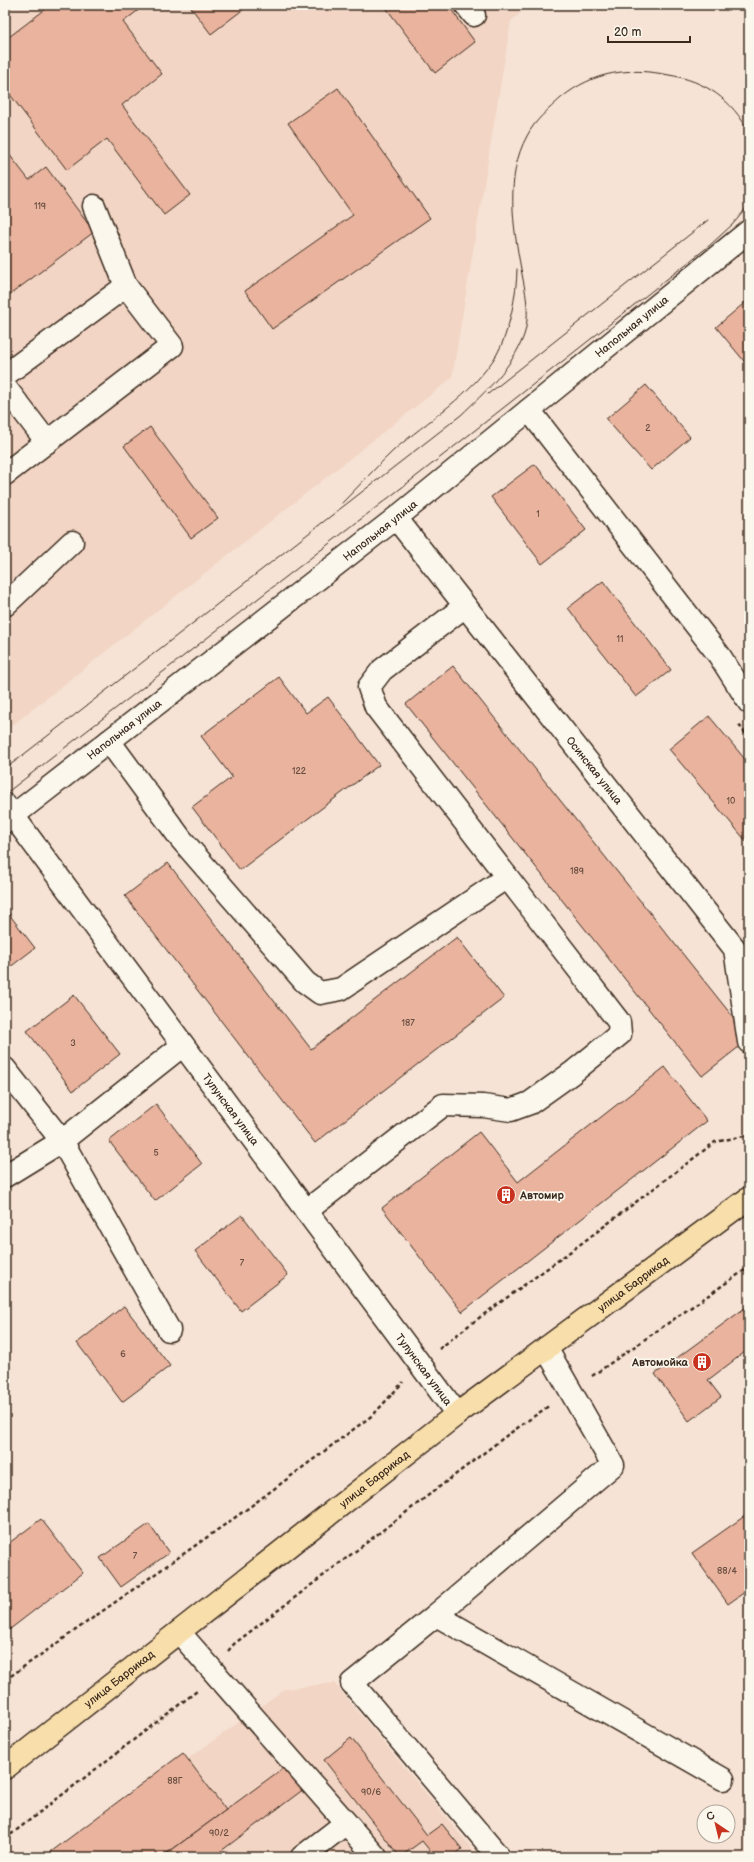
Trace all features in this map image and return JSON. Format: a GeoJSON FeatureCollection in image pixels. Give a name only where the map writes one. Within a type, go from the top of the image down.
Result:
{"type":"FeatureCollection","features":[{"type":"Feature","properties":{"kind":"main road","name":"улица Баррикад"},"geometry":{"type":"LineString","coordinates":[[5,1768],[457,1414],[749,1198]]}},
{"type":"Feature","properties":{"kind":"street"},"geometry":{"type":"LineString","coordinates":[[5,474],[172,346],[126,286],[94,206]]}},
{"type":"Feature","properties":{"kind":"street","name":"Напольная улица"},"geometry":{"type":"LineString","coordinates":[[8,814],[109,740],[396,518],[749,231]]}},
{"type":"Feature","properties":{"kind":"street"},"geometry":{"type":"LineString","coordinates":[[5,375],[126,286]]}},
{"type":"Feature","properties":{"kind":"street"},"geometry":{"type":"LineString","coordinates":[[5,387],[47,442]]}},
{"type":"Feature","properties":{"kind":"street"},"geometry":{"type":"LineString","coordinates":[[529,410],[719,655],[749,702]]}},
{"type":"Feature","properties":{"kind":"street","name":"Осинская улица"},"geometry":{"type":"LineString","coordinates":[[396,518],[465,606],[742,944],[749,1042]]}},
{"type":"Feature","properties":{"kind":"street"},"geometry":{"type":"LineString","coordinates":[[5,605],[72,542]]}},
{"type":"Feature","properties":{"kind":"street"},"geometry":{"type":"LineString","coordinates":[[306,1211],[443,1105],[483,1106],[511,1110],[530,1103],[572,1073],[620,1034],[620,1022],[376,707],[369,687],[382,670],[465,606]]}},
{"type":"Feature","properties":{"kind":"street"},"geometry":{"type":"LineString","coordinates":[[109,740],[181,839],[305,982],[320,993],[341,989],[507,877]]}},
{"type":"Feature","properties":{"kind":"street","name":"Тулунская улица"},"geometry":{"type":"LineString","coordinates":[[8,814],[183,1045],[457,1414]]}},
{"type":"Feature","properties":{"kind":"street"},"geometry":{"type":"LineString","coordinates":[[5,1176],[62,1141],[183,1045]]}},
{"type":"Feature","properties":{"kind":"street"},"geometry":{"type":"LineString","coordinates":[[5,1069],[62,1141],[169,1330]]}},
{"type":"Feature","properties":{"kind":"street"},"geometry":{"type":"LineString","coordinates":[[499,1857],[352,1683],[613,1464],[546,1348]]}},
{"type":"Feature","properties":{"kind":"street"},"geometry":{"type":"LineString","coordinates":[[436,1614],[723,1779]]}},
{"type":"Feature","properties":{"kind":"street"},"geometry":{"type":"LineString","coordinates":[[179,1632],[376,1857]]}},
{"type":"Feature","properties":{"kind":"street"},"geometry":{"type":"LineString","coordinates":[[302,1857],[346,1823]]}},
{"type":"Feature","properties":{"kind":"path"},"geometry":{"type":"LineString","coordinates":[[5,1680],[247,1509],[374,1414],[420,1364],[468,1326],[582,1243],[715,1142],[749,1135]]}},
{"type":"Feature","properties":{"kind":"path"},"geometry":{"type":"LineString","coordinates":[[5,1839],[195,1693],[234,1644],[506,1436],[749,1267]]}},
{"type":"Feature","properties":{"kind":"shaded area"},"geometry":{"type":"Polygon","coordinates":[[[5,5],[530,5],[511,21],[452,378],[5,731],[5,5]]]}},
{"type":"Feature","properties":{"kind":"shaded area"},"geometry":{"type":"Polygon","coordinates":[[[334,1683],[479,1857],[51,1857],[285,1689],[334,1683]]]}},
{"type":"Feature","properties":{"kind":"building"},"geometry":{"type":"Polygon","coordinates":[[[51,5],[145,5],[123,22],[162,74],[122,105],[190,195],[164,215],[107,139],[67,170],[5,88],[5,40],[51,5]]]}},
{"type":"Feature","properties":{"kind":"building"},"geometry":{"type":"Polygon","coordinates":[[[189,5],[249,5],[211,34],[189,5]]]}},
{"type":"Feature","properties":{"kind":"building"},"geometry":{"type":"Polygon","coordinates":[[[384,5],[448,5],[475,42],[435,73],[384,5]]]}},
{"type":"Feature","properties":{"kind":"building"},"geometry":{"type":"Polygon","coordinates":[[[338,88],[430,218],[272,329],[245,291],[353,215],[288,123],[338,88]]]}},
{"type":"Feature","properties":{"kind":"building"},"geometry":{"type":"Polygon","coordinates":[[[5,149],[29,180],[46,167],[94,232],[8,296],[5,293],[5,149]]]}},
{"type":"Feature","properties":{"kind":"building"},"geometry":{"type":"Polygon","coordinates":[[[749,299],[749,367],[716,327],[749,299]]]}},
{"type":"Feature","properties":{"kind":"building"},"geometry":{"type":"Polygon","coordinates":[[[646,385],[690,437],[651,470],[606,419],[646,385]]]}},
{"type":"Feature","properties":{"kind":"building"},"geometry":{"type":"Polygon","coordinates":[[[150,427],[218,518],[191,538],[124,446],[150,427]]]}},
{"type":"Feature","properties":{"kind":"building"},"geometry":{"type":"Polygon","coordinates":[[[535,464],[586,530],[542,564],[491,497],[535,464]]]}},
{"type":"Feature","properties":{"kind":"building"},"geometry":{"type":"Polygon","coordinates":[[[603,581],[671,670],[636,697],[568,608],[603,581]]]}},
{"type":"Feature","properties":{"kind":"building"},"geometry":{"type":"Polygon","coordinates":[[[453,666],[749,1037],[749,1039],[702,1076],[406,704],[453,666]]]}},
{"type":"Feature","properties":{"kind":"building"},"geometry":{"type":"Polygon","coordinates":[[[279,677],[306,713],[328,697],[379,765],[240,870],[192,807],[232,777],[201,736],[279,677]]]}},
{"type":"Feature","properties":{"kind":"building"},"geometry":{"type":"Polygon","coordinates":[[[709,716],[749,764],[749,838],[746,841],[669,749],[709,716]]]}},
{"type":"Feature","properties":{"kind":"building"},"geometry":{"type":"Polygon","coordinates":[[[168,863],[311,1049],[457,937],[504,998],[315,1143],[125,896],[168,863]]]}},
{"type":"Feature","properties":{"kind":"building"},"geometry":{"type":"Polygon","coordinates":[[[5,909],[35,948],[5,971],[5,909]]]}},
{"type":"Feature","properties":{"kind":"building"},"geometry":{"type":"Polygon","coordinates":[[[74,995],[120,1054],[73,1091],[27,1031],[74,995]]]}},
{"type":"Feature","properties":{"kind":"building","name":"Автомир"},"geometry":{"type":"Polygon","coordinates":[[[665,1067],[707,1121],[462,1312],[382,1208],[479,1132],[518,1182],[665,1067]]]}},
{"type":"Feature","properties":{"kind":"building"},"geometry":{"type":"Polygon","coordinates":[[[156,1104],[202,1164],[155,1201],[109,1141],[156,1104]]]}},
{"type":"Feature","properties":{"kind":"building"},"geometry":{"type":"Polygon","coordinates":[[[242,1215],[288,1275],[241,1311],[195,1251],[242,1215]]]}},
{"type":"Feature","properties":{"kind":"building","name":"Автомойка"},"geometry":{"type":"Polygon","coordinates":[[[749,1305],[749,1349],[708,1380],[721,1397],[689,1421],[655,1374],[749,1305]]]}},
{"type":"Feature","properties":{"kind":"building"},"geometry":{"type":"Polygon","coordinates":[[[124,1306],[170,1366],[122,1402],[77,1343],[124,1306]]]}},
{"type":"Feature","properties":{"kind":"building"},"geometry":{"type":"Polygon","coordinates":[[[749,1513],[749,1589],[728,1604],[692,1553],[749,1513]]]}},
{"type":"Feature","properties":{"kind":"building"},"geometry":{"type":"Polygon","coordinates":[[[41,1519],[83,1573],[5,1633],[5,1546],[41,1519]]]}},
{"type":"Feature","properties":{"kind":"building"},"geometry":{"type":"Polygon","coordinates":[[[149,1524],[169,1553],[121,1587],[100,1558],[149,1524]]]}},
{"type":"Feature","properties":{"kind":"building"},"geometry":{"type":"Polygon","coordinates":[[[351,1738],[427,1835],[442,1824],[462,1849],[452,1857],[435,1857],[422,1841],[400,1857],[324,1760],[351,1738]]]}},
{"type":"Feature","properties":{"kind":"building"},"geometry":{"type":"Polygon","coordinates":[[[183,1753],[226,1810],[162,1857],[44,1857],[183,1753]]]}},
{"type":"Feature","properties":{"kind":"building"},"geometry":{"type":"Polygon","coordinates":[[[290,1763],[308,1786],[213,1857],[162,1857],[290,1763]]]}},
{"type":"Feature","properties":{"kind":"tram line"},"geometry":{"type":"LineString","coordinates":[[5,769],[461,415],[506,368],[519,347],[524,335],[527,319],[526,294],[515,236],[513,184],[516,168],[520,151],[530,130],[561,98],[586,82],[612,73],[640,71],[669,75],[695,82],[706,87],[726,101],[735,110],[749,132]]}},
{"type":"Feature","properties":{"kind":"tram line"},"geometry":{"type":"LineString","coordinates":[[5,794],[418,475],[709,246],[733,224],[749,205]]}},
{"type":"Feature","properties":{"kind":"tram line"},"geometry":{"type":"LineString","coordinates":[[488,394],[708,220]]}},
{"type":"Feature","properties":{"kind":"tram line"},"geometry":{"type":"LineString","coordinates":[[342,503],[393,451],[462,395],[487,369],[497,354],[509,324],[514,301],[517,269]]}},
{"type":"Feature","properties":{"kind":"place","name":"Автомир"},"geometry":{"type":"Point","coordinates":[506,1195]}},
{"type":"Feature","properties":{"kind":"place","name":"Автомойка"},"geometry":{"type":"Point","coordinates":[702,1362]}}]}
